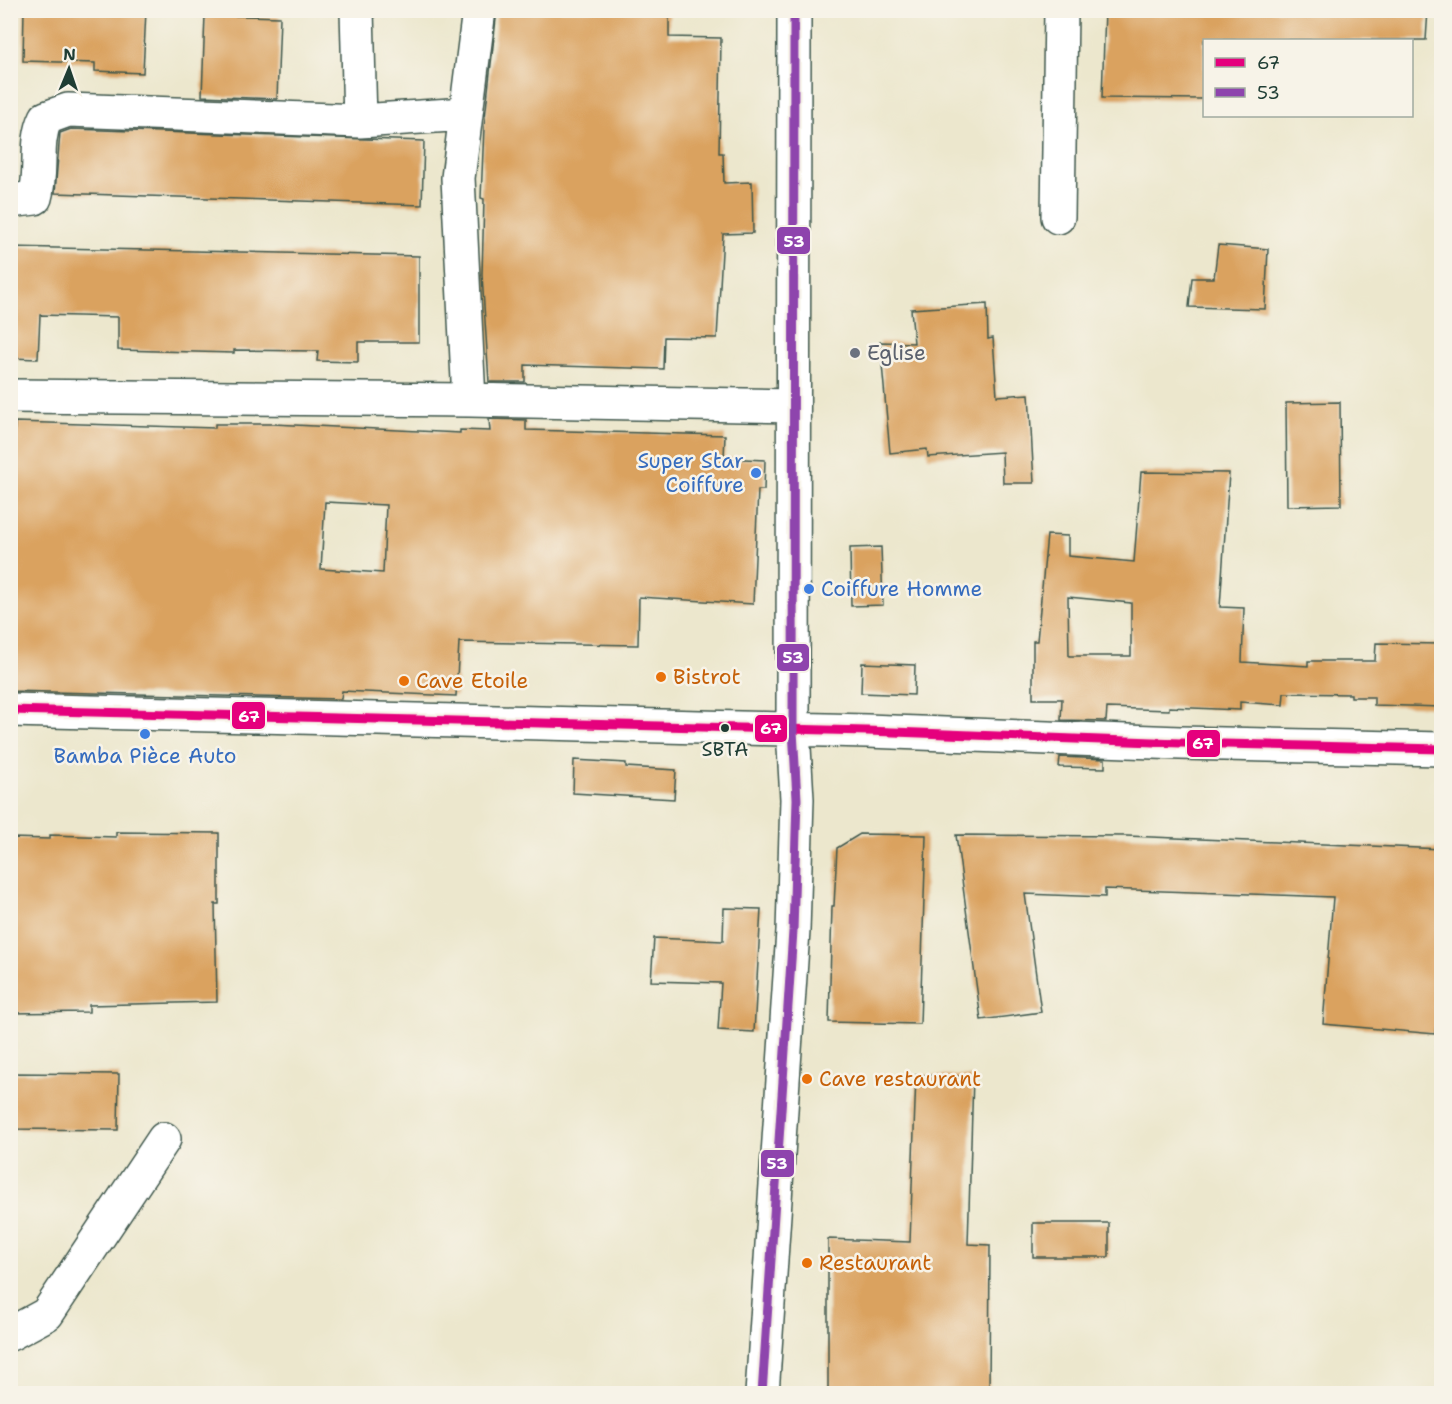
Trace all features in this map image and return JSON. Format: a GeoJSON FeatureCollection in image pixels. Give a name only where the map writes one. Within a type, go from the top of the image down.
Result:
{"type":"FeatureCollection","features":[{"type":"Feature","properties":{"kind":"street"},"geometry":{"type":"LineString","coordinates":[[357,10],[360,121]]}},
{"type":"Feature","properties":{"kind":"street"},"geometry":{"type":"LineString","coordinates":[[469,400],[458,178],[479,10]]}},
{"type":"Feature","properties":{"kind":"street"},"geometry":{"type":"LineString","coordinates":[[762,1394],[792,931],[796,799],[793,406],[794,10]]}},
{"type":"Feature","properties":{"kind":"street"},"geometry":{"type":"LineString","coordinates":[[1058,217],[1061,10]]}},
{"type":"Feature","properties":{"kind":"street"},"geometry":{"type":"LineString","coordinates":[[10,201],[35,198],[40,181],[39,132],[46,118],[68,110],[360,121],[466,114]]}},
{"type":"Feature","properties":{"kind":"street"},"geometry":{"type":"LineString","coordinates":[[10,396],[469,400],[793,406]]}},
{"type":"Feature","properties":{"kind":"street"},"geometry":{"type":"LineString","coordinates":[[10,710],[1442,749]]}},
{"type":"Feature","properties":{"kind":"street"},"geometry":{"type":"LineString","coordinates":[[10,1334],[47,1314],[164,1140]]}},
{"type":"Feature","properties":{"kind":"building"},"geometry":{"type":"Polygon","coordinates":[[[24,10],[146,10],[143,73],[95,71],[95,63],[23,61],[24,10]]]}},
{"type":"Feature","properties":{"kind":"building"},"geometry":{"type":"Polygon","coordinates":[[[497,10],[669,10],[669,37],[721,38],[719,153],[723,153],[724,183],[752,182],[753,233],[723,234],[717,338],[664,337],[663,369],[525,365],[525,382],[489,382],[482,275],[484,199],[481,198],[484,127],[497,10]]]}},
{"type":"Feature","properties":{"kind":"building"},"geometry":{"type":"Polygon","coordinates":[[[1105,10],[1428,10],[1426,40],[1203,39],[1203,99],[1102,98],[1105,10]]]}},
{"type":"Feature","properties":{"kind":"building"},"geometry":{"type":"Polygon","coordinates":[[[205,15],[280,17],[277,99],[202,96],[205,15]]]}},
{"type":"Feature","properties":{"kind":"building"},"geometry":{"type":"Polygon","coordinates":[[[71,129],[424,141],[422,205],[55,193],[60,133],[71,129]]]}},
{"type":"Feature","properties":{"kind":"building"},"geometry":{"type":"Polygon","coordinates":[[[1218,245],[1268,249],[1265,309],[1189,307],[1192,278],[1214,278],[1218,245]]]}},
{"type":"Feature","properties":{"kind":"building"},"geometry":{"type":"Polygon","coordinates":[[[10,247],[419,256],[419,342],[358,342],[358,362],[317,361],[318,351],[234,350],[234,353],[118,350],[118,317],[40,315],[38,359],[10,358],[10,247]]]}},
{"type":"Feature","properties":{"kind":"building"},"geometry":{"type":"Polygon","coordinates":[[[987,304],[988,339],[993,338],[997,396],[1029,394],[1034,483],[1003,483],[1002,452],[928,457],[927,449],[890,453],[880,342],[914,343],[911,309],[987,304]]]}},
{"type":"Feature","properties":{"kind":"building"},"geometry":{"type":"Polygon","coordinates":[[[1340,402],[1341,505],[1287,506],[1286,403],[1340,402]]]}},
{"type":"Feature","properties":{"kind":"building"},"geometry":{"type":"Polygon","coordinates":[[[489,419],[526,420],[526,430],[725,435],[724,458],[765,460],[764,490],[758,490],[753,604],[639,597],[638,645],[459,642],[456,696],[342,691],[341,699],[10,691],[10,440],[14,440],[15,422],[215,428],[215,424],[273,424],[460,433],[460,430],[490,431],[489,419]],[[325,502],[321,569],[383,573],[386,505],[325,502]]]}},
{"type":"Feature","properties":{"kind":"building"},"geometry":{"type":"Polygon","coordinates":[[[1141,472],[1229,473],[1220,607],[1244,608],[1242,662],[1308,666],[1308,661],[1375,661],[1376,643],[1442,644],[1442,707],[1374,705],[1374,697],[1351,697],[1351,694],[1284,693],[1283,705],[1240,702],[1240,710],[1169,707],[1169,710],[1107,708],[1106,721],[1061,720],[1062,699],[1033,699],[1033,641],[1037,641],[1047,535],[1068,536],[1068,556],[1134,562],[1141,472]],[[1068,597],[1069,656],[1131,656],[1131,603],[1068,597]]]}},
{"type":"Feature","properties":{"kind":"building"},"geometry":{"type":"Polygon","coordinates":[[[881,547],[883,605],[851,606],[850,548],[881,547]]]}},
{"type":"Feature","properties":{"kind":"building"},"geometry":{"type":"Polygon","coordinates":[[[862,663],[915,665],[914,695],[861,693],[862,663]]]}},
{"type":"Feature","properties":{"kind":"building"},"geometry":{"type":"Polygon","coordinates":[[[1060,757],[1105,759],[1105,768],[1059,767],[1060,757]]]}},
{"type":"Feature","properties":{"kind":"building"},"geometry":{"type":"Polygon","coordinates":[[[574,760],[626,763],[626,767],[676,770],[674,799],[573,793],[574,760]]]}},
{"type":"Feature","properties":{"kind":"building"},"geometry":{"type":"Polygon","coordinates":[[[116,832],[219,833],[219,904],[215,904],[217,1002],[89,1005],[89,1012],[10,1013],[10,838],[50,839],[50,835],[116,837],[116,832]]]}},
{"type":"Feature","properties":{"kind":"building"},"geometry":{"type":"Polygon","coordinates":[[[860,834],[926,835],[920,1024],[829,1022],[832,906],[834,906],[837,848],[860,834]]]}},
{"type":"Feature","properties":{"kind":"building"},"geometry":{"type":"Polygon","coordinates":[[[956,835],[1127,836],[1442,849],[1442,966],[1435,1034],[1323,1024],[1333,897],[1105,889],[1105,897],[1025,894],[1041,1012],[981,1020],[956,835]]]}},
{"type":"Feature","properties":{"kind":"building"},"geometry":{"type":"Polygon","coordinates":[[[724,908],[761,909],[754,1032],[718,1030],[721,983],[651,981],[654,938],[723,941],[724,908]]]}},
{"type":"Feature","properties":{"kind":"building"},"geometry":{"type":"Polygon","coordinates":[[[10,1073],[119,1074],[118,1130],[10,1129],[10,1073]]]}},
{"type":"Feature","properties":{"kind":"building"},"geometry":{"type":"Polygon","coordinates":[[[916,1075],[973,1077],[968,1244],[990,1245],[989,1394],[828,1394],[828,1239],[910,1242],[916,1075]]]}},
{"type":"Feature","properties":{"kind":"building"},"geometry":{"type":"Polygon","coordinates":[[[1033,1223],[1109,1223],[1109,1257],[1033,1257],[1033,1223]]]}},
{"type":"Feature","properties":{"kind":"transit line","name":"53"},"geometry":{"type":"LineString","coordinates":[[762,1394],[793,931],[797,799],[793,730],[794,10]]}},
{"type":"Feature","properties":{"kind":"transit line","name":"67"},"geometry":{"type":"LineString","coordinates":[[10,710],[867,731],[1180,743],[1442,749]]}},
{"type":"Feature","properties":{"kind":"place","name":"Eglise"},"geometry":{"type":"Point","coordinates":[855,353]}},
{"type":"Feature","properties":{"kind":"place","name":"Super Star Coiffure"},"geometry":{"type":"Point","coordinates":[756,473]}},
{"type":"Feature","properties":{"kind":"place","name":"Coiffure Homme"},"geometry":{"type":"Point","coordinates":[809,589]}},
{"type":"Feature","properties":{"kind":"place","name":"Bistrot"},"geometry":{"type":"Point","coordinates":[661,677]}},
{"type":"Feature","properties":{"kind":"place","name":"Cave Etoile"},"geometry":{"type":"Point","coordinates":[404,681]}},
{"type":"Feature","properties":{"kind":"place","name":"SBTA"},"geometry":{"type":"Point","coordinates":[725,728]}},
{"type":"Feature","properties":{"kind":"place","name":"Bamba Pièce Auto"},"geometry":{"type":"Point","coordinates":[145,734]}},
{"type":"Feature","properties":{"kind":"place","name":"Cave restaurant"},"geometry":{"type":"Point","coordinates":[807,1079]}},
{"type":"Feature","properties":{"kind":"place","name":"Restaurant"},"geometry":{"type":"Point","coordinates":[807,1263]}}]}
